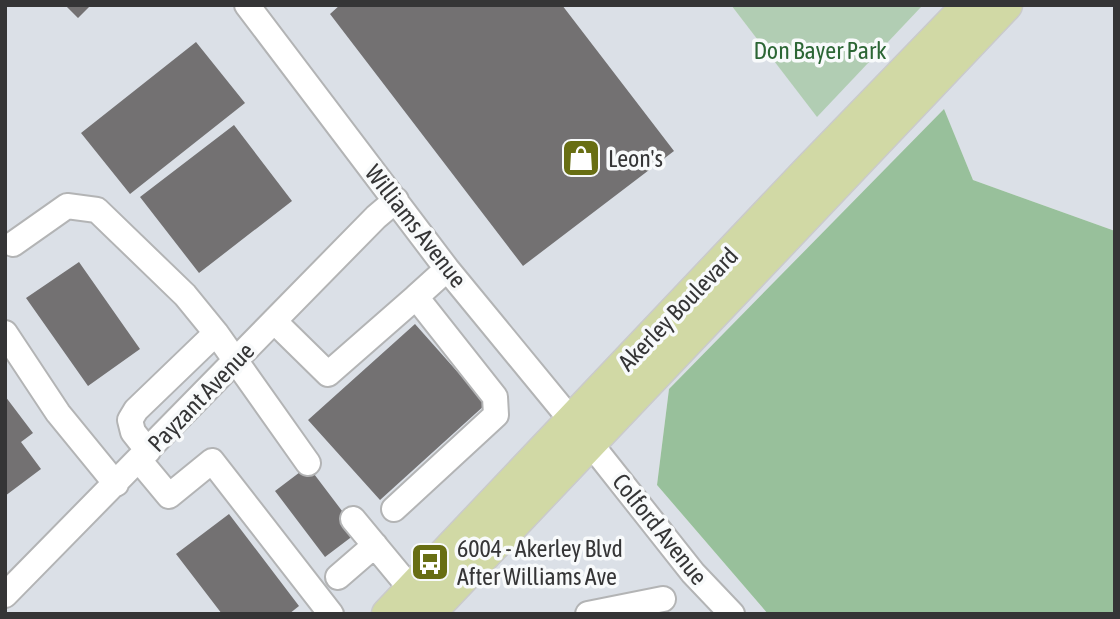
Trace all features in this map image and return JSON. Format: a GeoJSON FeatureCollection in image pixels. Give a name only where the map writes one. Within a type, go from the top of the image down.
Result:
{"type":"FeatureCollection","features":[{"type":"Feature","properties":{"kind":"main road","name":"Akerley Boulevard"},"geometry":{"type":"LineString","coordinates":[[388,614],[419,601],[581,431],[970,5]]}},
{"type":"Feature","properties":{"kind":"main road","name":"Akerley Boulevard"},"geometry":{"type":"LineString","coordinates":[[581,431],[1006,5]]}},
{"type":"Feature","properties":{"kind":"street","name":"Williams Avenue"},"geometry":{"type":"LineString","coordinates":[[247,5],[447,269],[581,431]]}},
{"type":"Feature","properties":{"kind":"street","name":"Payzant Avenue"},"geometry":{"type":"LineString","coordinates":[[5,595],[376,217],[396,200]]}},
{"type":"Feature","properties":{"kind":"street"},"geometry":{"type":"LineString","coordinates":[[13,244],[67,206],[97,210],[185,295],[308,463]]}},
{"type":"Feature","properties":{"kind":"street"},"geometry":{"type":"LineString","coordinates":[[274,321],[328,374],[447,269]]}},
{"type":"Feature","properties":{"kind":"street"},"geometry":{"type":"LineString","coordinates":[[394,509],[496,415],[495,397],[415,297]]}},
{"type":"Feature","properties":{"kind":"street"},"geometry":{"type":"LineString","coordinates":[[5,333],[58,413],[116,484]]}},
{"type":"Feature","properties":{"kind":"street"},"geometry":{"type":"LineString","coordinates":[[216,334],[136,410],[130,420],[133,432],[144,456],[169,496],[212,461],[320,610]]}},
{"type":"Feature","properties":{"kind":"street","name":"Colford Avenue"},"geometry":{"type":"LineString","coordinates":[[581,431],[694,573],[732,614]]}},
{"type":"Feature","properties":{"kind":"street"},"geometry":{"type":"LineString","coordinates":[[353,519],[419,601]]}},
{"type":"Feature","properties":{"kind":"street"},"geometry":{"type":"LineString","coordinates":[[338,577],[375,545]]}},
{"type":"Feature","properties":{"kind":"street"},"geometry":{"type":"LineString","coordinates":[[588,614],[663,607],[694,573]]}},
{"type":"Feature","properties":{"kind":"shaded area"},"geometry":{"type":"Polygon","coordinates":[[[5,5],[731,5],[817,116],[923,5],[1115,5],[1115,231],[973,180],[944,110],[669,389],[657,485],[768,614],[5,614],[5,5]]]}},
{"type":"Feature","properties":{"kind":"green space","name":"Don Bayer Park"},"geometry":{"type":"Polygon","coordinates":[[[731,5],[923,5],[817,117],[731,5]]]}},
{"type":"Feature","properties":{"kind":"green space"},"geometry":{"type":"Polygon","coordinates":[[[944,109],[973,180],[1115,231],[1115,614],[768,614],[657,485],[669,389],[944,109]]]}},
{"type":"Feature","properties":{"kind":"building"},"geometry":{"type":"Polygon","coordinates":[[[65,5],[91,5],[78,18],[65,5]]]}},
{"type":"Feature","properties":{"kind":"building"},"geometry":{"type":"Polygon","coordinates":[[[340,5],[562,5],[674,151],[523,266],[330,14],[340,5]]]}},
{"type":"Feature","properties":{"kind":"building"},"geometry":{"type":"Polygon","coordinates":[[[196,42],[245,103],[130,194],[81,133],[196,42]]]}},
{"type":"Feature","properties":{"kind":"building"},"geometry":{"type":"Polygon","coordinates":[[[234,125],[292,201],[199,273],[140,197],[234,125]]]}},
{"type":"Feature","properties":{"kind":"building"},"geometry":{"type":"Polygon","coordinates":[[[79,262],[140,349],[88,386],[26,298],[79,262]]]}},
{"type":"Feature","properties":{"kind":"building"},"geometry":{"type":"Polygon","coordinates":[[[415,324],[486,404],[380,500],[308,420],[415,324]]]}},
{"type":"Feature","properties":{"kind":"building"},"geometry":{"type":"Polygon","coordinates":[[[5,396],[33,433],[21,442],[41,469],[5,496],[5,396]]]}},
{"type":"Feature","properties":{"kind":"building"},"geometry":{"type":"Polygon","coordinates":[[[308,466],[358,532],[325,557],[275,491],[308,466]]]}},
{"type":"Feature","properties":{"kind":"building"},"geometry":{"type":"Polygon","coordinates":[[[229,514],[299,606],[289,614],[222,614],[176,554],[229,514]]]}},
{"type":"Feature","properties":{"kind":"place","name":"Leon's"},"geometry":{"type":"Point","coordinates":[581,158]}},
{"type":"Feature","properties":{"kind":"place","name":"6004 - Akerley Blvd After Williams Ave"},"geometry":{"type":"Point","coordinates":[430,562]}}]}
